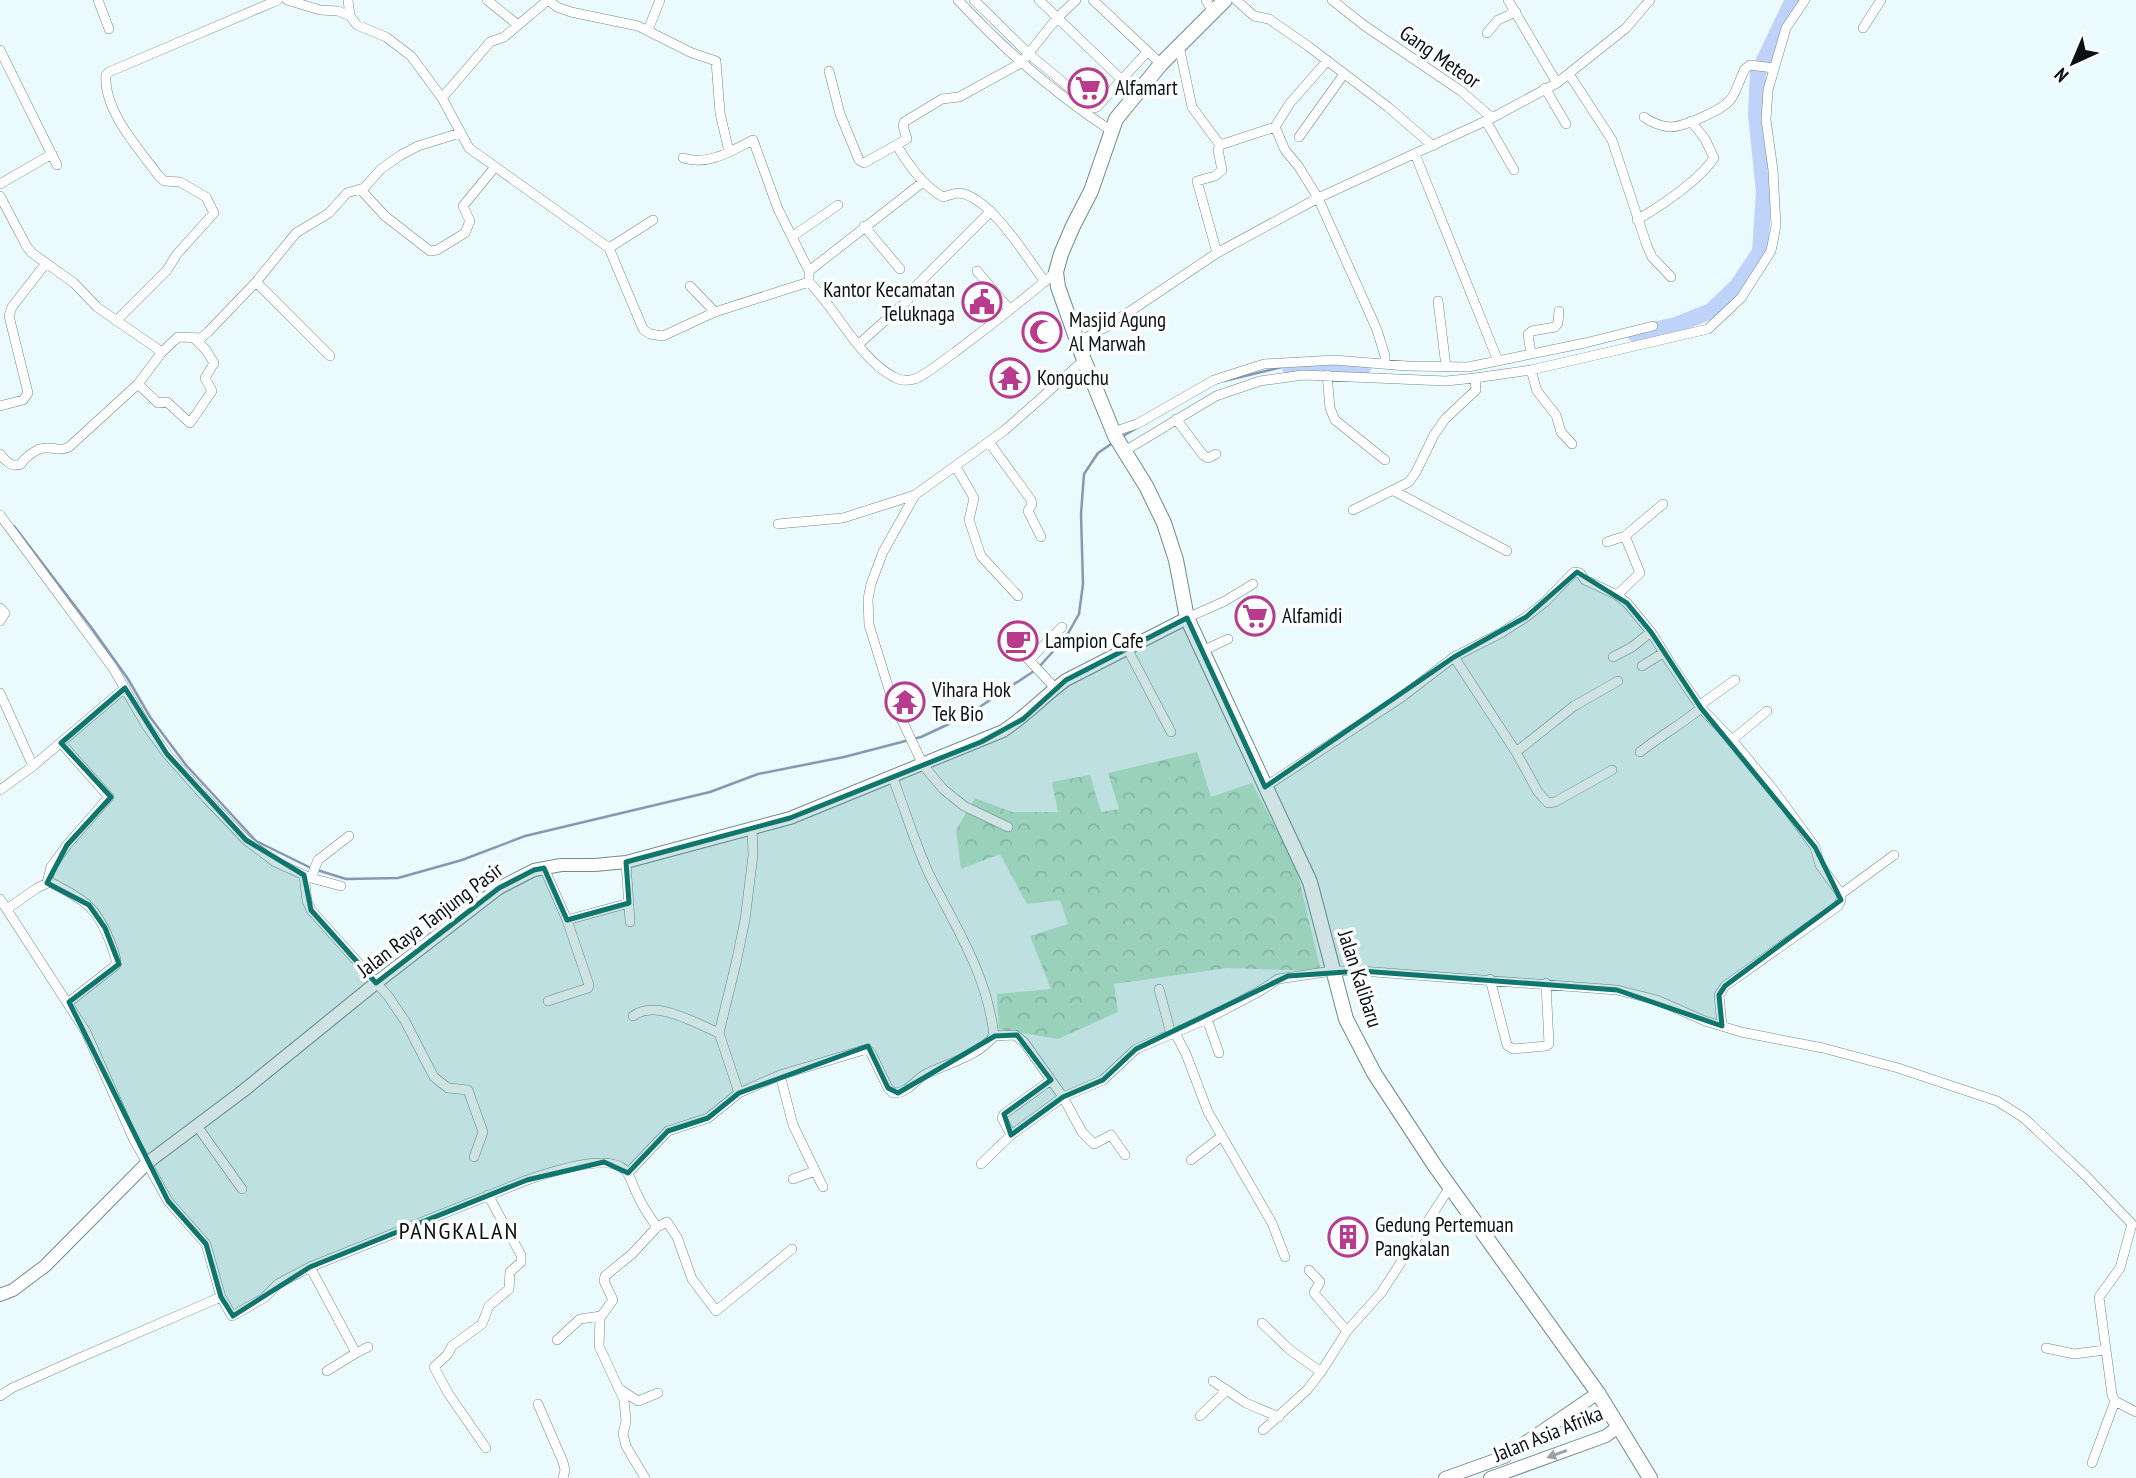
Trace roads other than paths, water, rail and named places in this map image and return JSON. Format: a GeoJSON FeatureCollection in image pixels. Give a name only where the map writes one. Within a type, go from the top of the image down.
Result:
{"type":"FeatureCollection","features":[{"type":"Feature","properties":{"kind":"main road"},"geometry":{"type":"LineString","coordinates":[[1050,277],[1091,191],[1116,119],[1210,6],[1225,0]]}},
{"type":"Feature","properties":{"kind":"main road","name":"Jalan Kalibaru"},"geometry":{"type":"LineString","coordinates":[[1050,277],[1058,287],[1084,360],[1118,441],[1146,486],[1164,523],[1176,560],[1187,618],[1310,882],[1346,1019],[1374,1073],[1450,1187],[1598,1393],[1650,1478]]}},
{"type":"Feature","properties":{"kind":"street"},"geometry":{"type":"LineString","coordinates":[[98,0],[109,29]]}},
{"type":"Feature","properties":{"kind":"street"},"geometry":{"type":"LineString","coordinates":[[116,321],[167,270],[177,254],[214,214],[206,197],[180,182],[164,180],[158,175],[123,128],[109,94],[106,75],[278,0]]}},
{"type":"Feature","properties":{"kind":"street"},"geometry":{"type":"LineString","coordinates":[[287,0],[350,16],[357,25],[386,37],[411,56],[442,98],[468,148],[609,248],[643,328],[650,334],[663,336],[715,312],[809,282]]}},
{"type":"Feature","properties":{"kind":"street"},"geometry":{"type":"LineString","coordinates":[[348,0],[350,16]]}},
{"type":"Feature","properties":{"kind":"street"},"geometry":{"type":"LineString","coordinates":[[487,0],[518,25]]}},
{"type":"Feature","properties":{"kind":"street"},"geometry":{"type":"LineString","coordinates":[[442,98],[492,41],[504,37],[548,0],[571,12],[620,21],[648,30],[692,53],[716,61],[720,113],[729,152]]}},
{"type":"Feature","properties":{"kind":"street"},"geometry":{"type":"LineString","coordinates":[[648,30],[660,0]]}},
{"type":"Feature","properties":{"kind":"street"},"geometry":{"type":"LineString","coordinates":[[958,0],[993,38],[1021,63],[1065,100],[1113,132]]}},
{"type":"Feature","properties":{"kind":"street"},"geometry":{"type":"LineString","coordinates":[[974,0],[1029,54],[1094,108],[1147,52]]}},
{"type":"Feature","properties":{"kind":"street"},"geometry":{"type":"LineString","coordinates":[[1040,0],[1122,80],[1138,92]]}},
{"type":"Feature","properties":{"kind":"street"},"geometry":{"type":"LineString","coordinates":[[829,71],[840,114],[860,161],[864,163],[908,138],[904,122],[942,99],[960,97],[1021,63],[1057,18],[1076,0]]}},
{"type":"Feature","properties":{"kind":"street"},"geometry":{"type":"LineString","coordinates":[[1093,0],[1161,64]]}},
{"type":"Feature","properties":{"kind":"street"},"geometry":{"type":"LineString","coordinates":[[1236,0],[1254,16],[1269,19],[1327,61],[1388,107],[1433,146]]}},
{"type":"Feature","properties":{"kind":"street","name":"Gang Meteor"},"geometry":{"type":"LineString","coordinates":[[1332,0],[1461,92],[1489,120]]}},
{"type":"Feature","properties":{"kind":"street"},"geometry":{"type":"LineString","coordinates":[[1078,342],[1108,326],[1217,253],[1318,198],[1489,120],[1557,83],[1626,28],[1650,0]]}},
{"type":"Feature","properties":{"kind":"street"},"geometry":{"type":"LineString","coordinates":[[1118,441],[1176,419],[1216,396],[1260,381],[1327,374],[1446,381],[1475,378],[1531,370],[1693,334],[1708,328],[1741,299],[1771,251],[1776,226],[1773,170],[1766,120],[1768,90],[1765,67],[1805,0]]}},
{"type":"Feature","properties":{"kind":"street"},"geometry":{"type":"LineString","coordinates":[[1863,28],[1881,0]]}},
{"type":"Feature","properties":{"kind":"street"},"geometry":{"type":"LineString","coordinates":[[1487,33],[1513,4],[1557,83]]}},
{"type":"Feature","properties":{"kind":"street"},"geometry":{"type":"LineString","coordinates":[[1179,46],[1192,107],[1220,145]]}},
{"type":"Feature","properties":{"kind":"street"},"geometry":{"type":"LineString","coordinates":[[0,50],[57,165]]}},
{"type":"Feature","properties":{"kind":"street"},"geometry":{"type":"LineString","coordinates":[[1220,145],[1275,127],[1290,103],[1327,61]]}},
{"type":"Feature","properties":{"kind":"street"},"geometry":{"type":"LineString","coordinates":[[1644,117],[1670,127],[1707,116],[1727,104],[1745,69],[1750,65],[1765,67]]}},
{"type":"Feature","properties":{"kind":"street"},"geometry":{"type":"LineString","coordinates":[[1299,137],[1344,74]]}},
{"type":"Feature","properties":{"kind":"street"},"geometry":{"type":"LineString","coordinates":[[1569,75],[1612,140],[1637,220],[1653,257],[1671,277]]}},
{"type":"Feature","properties":{"kind":"street"},"geometry":{"type":"LineString","coordinates":[[1545,88],[1566,124]]}},
{"type":"Feature","properties":{"kind":"street"},"geometry":{"type":"LineString","coordinates":[[1489,120],[1514,170]]}},
{"type":"Feature","properties":{"kind":"street"},"geometry":{"type":"LineString","coordinates":[[1637,220],[1702,172],[1714,158],[1705,139],[1691,121]]}},
{"type":"Feature","properties":{"kind":"street"},"geometry":{"type":"LineString","coordinates":[[1275,127],[1285,150],[1318,198],[1377,330],[1385,364]]}},
{"type":"Feature","properties":{"kind":"street"},"geometry":{"type":"LineString","coordinates":[[0,454],[15,466],[21,464],[26,457],[46,448],[55,451],[66,449],[138,384],[162,352],[178,337],[201,338],[208,332],[256,282],[296,233],[329,212],[347,193],[366,186],[381,169],[418,146],[460,133]]}},
{"type":"Feature","properties":{"kind":"street"},"geometry":{"type":"LineString","coordinates":[[683,158],[704,160],[723,156],[753,140],[778,209],[809,271],[809,282],[859,344],[892,377],[912,380],[1010,310],[1050,277],[991,211],[969,196],[957,193],[943,197],[923,182],[897,146]]}},
{"type":"Feature","properties":{"kind":"street"},"geometry":{"type":"LineString","coordinates":[[1217,253],[1197,181],[1214,176],[1222,170],[1218,150],[1220,145]]}},
{"type":"Feature","properties":{"kind":"street"},"geometry":{"type":"LineString","coordinates":[[0,184],[52,154]]}},
{"type":"Feature","properties":{"kind":"street"},"geometry":{"type":"LineString","coordinates":[[1415,154],[1498,360]]}},
{"type":"Feature","properties":{"kind":"street"},"geometry":{"type":"LineString","coordinates":[[360,189],[385,216],[430,251],[437,250],[465,233],[470,221],[463,206],[495,167]]}},
{"type":"Feature","properties":{"kind":"street"},"geometry":{"type":"LineString","coordinates":[[809,271],[923,182]]}},
{"type":"Feature","properties":{"kind":"street"},"geometry":{"type":"LineString","coordinates":[[0,196],[27,247],[74,283],[97,307],[162,352]]}},
{"type":"Feature","properties":{"kind":"street"},"geometry":{"type":"LineString","coordinates":[[793,236],[838,205]]}},
{"type":"Feature","properties":{"kind":"street"},"geometry":{"type":"LineString","coordinates":[[859,344],[908,300],[908,294],[991,211]]}},
{"type":"Feature","properties":{"kind":"street"},"geometry":{"type":"LineString","coordinates":[[609,248],[653,220]]}},
{"type":"Feature","properties":{"kind":"street"},"geometry":{"type":"LineString","coordinates":[[864,226],[900,269]]}},
{"type":"Feature","properties":{"kind":"street"},"geometry":{"type":"LineString","coordinates":[[0,406],[23,400],[28,393],[9,317],[12,307],[46,263]]}},
{"type":"Feature","properties":{"kind":"street"},"geometry":{"type":"LineString","coordinates":[[977,271],[1010,310]]}},
{"type":"Feature","properties":{"kind":"street"},"geometry":{"type":"LineString","coordinates":[[256,282],[330,356]]}},
{"type":"Feature","properties":{"kind":"street"},"geometry":{"type":"LineString","coordinates":[[690,286],[715,312]]}},
{"type":"Feature","properties":{"kind":"street"},"geometry":{"type":"LineString","coordinates":[[1438,301],[1446,366]]}},
{"type":"Feature","properties":{"kind":"street"},"geometry":{"type":"LineString","coordinates":[[1531,354],[1528,334],[1557,326],[1559,311]]}},
{"type":"Feature","properties":{"kind":"street"},"geometry":{"type":"LineString","coordinates":[[1118,441],[1137,424],[1214,380],[1272,362],[1334,360],[1468,367],[1653,326]]}},
{"type":"Feature","properties":{"kind":"street"},"geometry":{"type":"LineString","coordinates":[[138,384],[158,403],[167,402],[190,423],[212,391],[205,378],[215,363],[194,338]]}},
{"type":"Feature","properties":{"kind":"street"},"geometry":{"type":"LineString","coordinates":[[778,524],[843,518],[915,495],[1005,430],[1084,360]]}},
{"type":"Feature","properties":{"kind":"street"},"geometry":{"type":"LineString","coordinates":[[1531,370],[1537,391],[1556,415],[1561,432],[1572,444]]}},
{"type":"Feature","properties":{"kind":"street"},"geometry":{"type":"LineString","coordinates":[[1327,374],[1335,420],[1385,460]]}},
{"type":"Feature","properties":{"kind":"street"},"geometry":{"type":"LineString","coordinates":[[1353,510],[1409,482],[1445,419],[1476,390],[1475,378]]}},
{"type":"Feature","properties":{"kind":"street"},"geometry":{"type":"LineString","coordinates":[[1176,419],[1206,458],[1216,454]]}},
{"type":"Feature","properties":{"kind":"street"},"geometry":{"type":"LineString","coordinates":[[989,442],[1031,500],[1028,511],[1041,537]]}},
{"type":"Feature","properties":{"kind":"street"},"geometry":{"type":"LineString","coordinates":[[957,467],[974,498],[969,520],[981,556],[1018,596]]}},
{"type":"Feature","properties":{"kind":"street"},"geometry":{"type":"LineString","coordinates":[[1394,491],[1507,551]]}},
{"type":"Feature","properties":{"kind":"street"},"geometry":{"type":"LineString","coordinates":[[915,495],[883,552],[871,584],[868,599],[869,625],[892,699],[922,761],[943,789],[964,806],[1008,827]]}},
{"type":"Feature","properties":{"kind":"street"},"geometry":{"type":"LineString","coordinates":[[1607,542],[1625,536],[1662,504]]}},
{"type":"Feature","properties":{"kind":"street"},"geometry":{"type":"LineString","coordinates":[[0,515],[95,643],[167,754],[246,840],[275,862],[309,877],[341,886]]}},
{"type":"Feature","properties":{"kind":"street"},"geometry":{"type":"LineString","coordinates":[[1617,595],[1640,573],[1625,536]]}},
{"type":"Feature","properties":{"kind":"street"},"geometry":{"type":"LineString","coordinates":[[1265,787],[1402,697],[1454,657],[1501,634],[1545,602],[1574,572],[1580,573],[1585,580],[1617,595],[1627,603],[1651,632],[1701,707],[1732,740],[1815,848],[1820,865],[1841,894],[1842,900],[1838,906],[1725,986],[1719,995],[1722,1026]]}},
{"type":"Feature","properties":{"kind":"street"},"geometry":{"type":"LineString","coordinates":[[1187,618],[1225,601],[1253,584]]}},
{"type":"Feature","properties":{"kind":"street"},"geometry":{"type":"LineString","coordinates":[[0,608],[5,613],[0,621]]}},
{"type":"Feature","properties":{"kind":"street","name":"Jalan Raya Tanjung Pasir"},"geometry":{"type":"LineString","coordinates":[[0,1295],[13,1290],[45,1266],[147,1163],[499,888],[534,870],[561,865],[626,862],[800,814],[922,761],[1003,731],[1023,719],[1050,683],[1066,680],[1187,618]]}},
{"type":"Feature","properties":{"kind":"street"},"geometry":{"type":"LineString","coordinates":[[1031,662],[1062,627]]}},
{"type":"Feature","properties":{"kind":"street"},"geometry":{"type":"LineString","coordinates":[[1613,657],[1651,632]]}},
{"type":"Feature","properties":{"kind":"street"},"geometry":{"type":"LineString","coordinates":[[1006,639],[1050,683]]}},
{"type":"Feature","properties":{"kind":"street"},"geometry":{"type":"LineString","coordinates":[[1202,651],[1228,639]]}},
{"type":"Feature","properties":{"kind":"street"},"geometry":{"type":"LineString","coordinates":[[1127,648],[1171,732]]}},
{"type":"Feature","properties":{"kind":"street"},"geometry":{"type":"LineString","coordinates":[[1642,666],[1663,653]]}},
{"type":"Feature","properties":{"kind":"street"},"geometry":{"type":"LineString","coordinates":[[1454,657],[1516,752],[1538,792],[1552,804],[1612,769]]}},
{"type":"Feature","properties":{"kind":"street"},"geometry":{"type":"LineString","coordinates":[[1640,752],[1682,724],[1735,680]]}},
{"type":"Feature","properties":{"kind":"street"},"geometry":{"type":"LineString","coordinates":[[1516,752],[1574,706],[1618,681]]}},
{"type":"Feature","properties":{"kind":"street"},"geometry":{"type":"LineString","coordinates":[[0,790],[33,766],[125,688]]}},
{"type":"Feature","properties":{"kind":"street"},"geometry":{"type":"LineString","coordinates":[[0,693],[33,766]]}},
{"type":"Feature","properties":{"kind":"street"},"geometry":{"type":"LineString","coordinates":[[1732,740],[1767,711]]}},
{"type":"Feature","properties":{"kind":"street"},"geometry":{"type":"LineString","coordinates":[[47,883],[51,867],[66,845],[108,797],[61,743]]}},
{"type":"Feature","properties":{"kind":"street"},"geometry":{"type":"LineString","coordinates":[[892,776],[932,880],[957,925],[979,975],[990,1005],[994,1036]]}},
{"type":"Feature","properties":{"kind":"street"},"geometry":{"type":"LineString","coordinates":[[738,1093],[719,1033],[745,920],[753,855],[752,828]]}},
{"type":"Feature","properties":{"kind":"street"},"geometry":{"type":"LineString","coordinates":[[349,836],[316,864],[309,877],[307,901],[311,910],[376,983],[405,1021],[434,1077],[448,1088],[468,1090],[483,1132],[474,1157]]}},
{"type":"Feature","properties":{"kind":"street"},"geometry":{"type":"LineString","coordinates":[[1841,894],[1894,855]]}},
{"type":"Feature","properties":{"kind":"street"},"geometry":{"type":"LineString","coordinates":[[626,862],[630,922]]}},
{"type":"Feature","properties":{"kind":"street"},"geometry":{"type":"LineString","coordinates":[[544,868],[567,920],[589,985],[588,988],[548,1001]]}},
{"type":"Feature","properties":{"kind":"street"},"geometry":{"type":"LineString","coordinates":[[7,909],[47,883],[53,883],[89,905],[105,928],[116,958],[113,968],[69,1002]]}},
{"type":"Feature","properties":{"kind":"street"},"geometry":{"type":"LineString","coordinates":[[0,899],[86,1032],[104,1077],[168,1201],[206,1244],[222,1299],[230,1315],[247,1309],[269,1294],[278,1284],[310,1267],[549,1172],[598,1163],[615,1163],[628,1172],[638,1197],[657,1227]]}},
{"type":"Feature","properties":{"kind":"street"},"geometry":{"type":"LineString","coordinates":[[567,920],[629,903]]}},
{"type":"Feature","properties":{"kind":"street"},"geometry":{"type":"LineString","coordinates":[[981,1164],[1011,1135],[1063,1097],[1103,1080],[1136,1049],[1208,1019],[1278,979],[1332,971],[1490,979],[1627,993],[1657,1000],[1741,1032],[1823,1048],[1898,1068],[1997,1101],[2024,1118],[2134,1226],[2120,1268],[2099,1297],[2112,1395],[2115,1401],[2136,1412]]}},
{"type":"Feature","properties":{"kind":"street"},"geometry":{"type":"LineString","coordinates":[[1490,979],[1507,1045],[1513,1049],[1548,1045],[1546,984]]}},
{"type":"Feature","properties":{"kind":"street"},"geometry":{"type":"LineString","coordinates":[[1158,989],[1173,1034],[1186,1054],[1208,1112],[1272,1223],[1285,1257]]}},
{"type":"Feature","properties":{"kind":"street"},"geometry":{"type":"LineString","coordinates":[[633,1016],[654,1009],[719,1033]]}},
{"type":"Feature","properties":{"kind":"street"},"geometry":{"type":"LineString","coordinates":[[1208,1019],[1219,1053]]}},
{"type":"Feature","properties":{"kind":"street"},"geometry":{"type":"LineString","coordinates":[[628,1172],[668,1131],[715,1115],[738,1093],[780,1075],[867,1049],[872,1053],[888,1088],[893,1093],[898,1093],[908,1089],[923,1076],[980,1050],[994,1036],[1015,1035],[1020,1038],[1063,1097],[1090,1142],[1097,1143],[1111,1135],[1125,1155]]}},
{"type":"Feature","properties":{"kind":"street"},"geometry":{"type":"LineString","coordinates":[[780,1075],[793,1125],[822,1187]]}},
{"type":"Feature","properties":{"kind":"street"},"geometry":{"type":"LineString","coordinates":[[1011,1135],[1002,1118],[1004,1114],[1051,1080]]}},
{"type":"Feature","properties":{"kind":"street"},"geometry":{"type":"LineString","coordinates":[[197,1126],[242,1189]]}},
{"type":"Feature","properties":{"kind":"street"},"geometry":{"type":"LineString","coordinates":[[1191,1160],[1222,1136]]}},
{"type":"Feature","properties":{"kind":"street"},"geometry":{"type":"LineString","coordinates":[[793,1179],[815,1171]]}},
{"type":"Feature","properties":{"kind":"street"},"geometry":{"type":"LineString","coordinates":[[1263,1430],[1307,1390],[1321,1372],[1347,1331],[1381,1293],[1450,1187]]}},
{"type":"Feature","properties":{"kind":"street"},"geometry":{"type":"LineString","coordinates":[[486,1448],[448,1393],[434,1367],[452,1346],[484,1321],[489,1306],[509,1289],[510,1272],[522,1262],[521,1255],[488,1195]]}},
{"type":"Feature","properties":{"kind":"street"},"geometry":{"type":"LineString","coordinates":[[645,1478],[624,1439],[626,1415],[621,1390],[599,1346],[601,1316],[613,1300],[604,1281],[605,1276],[632,1254],[657,1227],[667,1222],[692,1279],[716,1311],[792,1249]]}},
{"type":"Feature","properties":{"kind":"street"},"geometry":{"type":"LineString","coordinates":[[310,1267],[356,1353]]}},
{"type":"Feature","properties":{"kind":"street"},"geometry":{"type":"LineString","coordinates":[[1309,1270],[1320,1282],[1314,1293],[1317,1298],[1347,1331]]}},
{"type":"Feature","properties":{"kind":"street"},"geometry":{"type":"LineString","coordinates":[[0,1396],[34,1378],[222,1299]]}},
{"type":"Feature","properties":{"kind":"street"},"geometry":{"type":"LineString","coordinates":[[557,1340],[580,1319],[601,1316]]}},
{"type":"Feature","properties":{"kind":"street"},"geometry":{"type":"LineString","coordinates":[[1262,1323],[1290,1350],[1321,1372]]}},
{"type":"Feature","properties":{"kind":"street"},"geometry":{"type":"LineString","coordinates":[[327,1371],[368,1347]]}},
{"type":"Feature","properties":{"kind":"street"},"geometry":{"type":"LineString","coordinates":[[2046,1348],[2074,1354],[2105,1350]]}},
{"type":"Feature","properties":{"kind":"street"},"geometry":{"type":"LineString","coordinates":[[1213,1381],[1246,1402],[1279,1417]]}},
{"type":"Feature","properties":{"kind":"street"},"geometry":{"type":"LineString","coordinates":[[621,1390],[638,1401],[658,1393]]}},
{"type":"Feature","properties":{"kind":"street"},"geometry":{"type":"LineString","coordinates":[[1200,1416],[1227,1390]]}},
{"type":"Feature","properties":{"kind":"street","name":"Jalan Asia Afrika"},"geometry":{"type":"LineString","coordinates":[[1445,1478],[1504,1457],[1598,1393]]}},
{"type":"Feature","properties":{"kind":"street"},"geometry":{"type":"LineString","coordinates":[[2092,1463],[2115,1401]]}},
{"type":"Feature","properties":{"kind":"street"},"geometry":{"type":"LineString","coordinates":[[538,1404],[563,1462],[563,1478]]}},
{"type":"Feature","properties":{"kind":"street","name":"Jalan Asia Afrika"},"geometry":{"type":"LineString","coordinates":[[1490,1478],[1606,1436],[1619,1426]]}},
{"type":"Feature","properties":{"kind":"waterway"},"geometry":{"type":"LineString","coordinates":[[1635,334],[1676,325],[1711,311],[1737,286],[1760,252],[1764,192],[1756,114],[1758,73],[1793,0]]}},
{"type":"Feature","properties":{"kind":"waterway"},"geometry":{"type":"LineString","coordinates":[[1289,366],[1364,366]]}},
{"type":"Feature","properties":{"kind":"waterway"},"geometry":{"type":"LineString","coordinates":[[1224,381],[1282,367]]}},
{"type":"Feature","properties":{"kind":"waterway"},"geometry":{"type":"LineString","coordinates":[[1123,436],[1135,429]]}},
{"type":"Feature","properties":{"kind":"waterway"},"geometry":{"type":"LineString","coordinates":[[1039,667],[1066,637],[1079,614],[1083,584],[1081,514],[1084,474],[1098,453],[1114,442]]}},
{"type":"Feature","properties":{"kind":"waterway"},"geometry":{"type":"LineString","coordinates":[[14,526],[91,627],[128,679],[150,717],[186,765],[256,841],[311,868]]}},
{"type":"Feature","properties":{"kind":"waterway"},"geometry":{"type":"LineString","coordinates":[[317,870],[346,879],[398,878],[462,860],[525,836],[710,792],[758,774],[844,757],[921,737],[966,716],[1034,671]]}},
{"type":"Feature","properties":{"kind":"place","name":"Alfamart"},"geometry":{"type":"Point","coordinates":[1088,88]}},
{"type":"Feature","properties":{"kind":"place","name":"Kantor Kecamatan Teluknaga"},"geometry":{"type":"Point","coordinates":[982,302]}},
{"type":"Feature","properties":{"kind":"place","name":"Masjid Agung Al Marwah"},"geometry":{"type":"Point","coordinates":[1042,332]}},
{"type":"Feature","properties":{"kind":"place","name":"Konguchu"},"geometry":{"type":"Point","coordinates":[1010,378]}},
{"type":"Feature","properties":{"kind":"place","name":"Alfamidi"},"geometry":{"type":"Point","coordinates":[1255,616]}},
{"type":"Feature","properties":{"kind":"place","name":"Lampion Cafe"},"geometry":{"type":"Point","coordinates":[1018,641]}},
{"type":"Feature","properties":{"kind":"place","name":"Vihara Hok Tek Bio"},"geometry":{"type":"Point","coordinates":[905,702]}},
{"type":"Feature","properties":{"kind":"place","name":"Gedung Pertemuan Pangkalan"},"geometry":{"type":"Point","coordinates":[1348,1237]}},
{"type":"Feature","properties":{"kind":"district","name":"PANGKALAN"},"geometry":{"type":"Point","coordinates":[459,1231]}}]}
